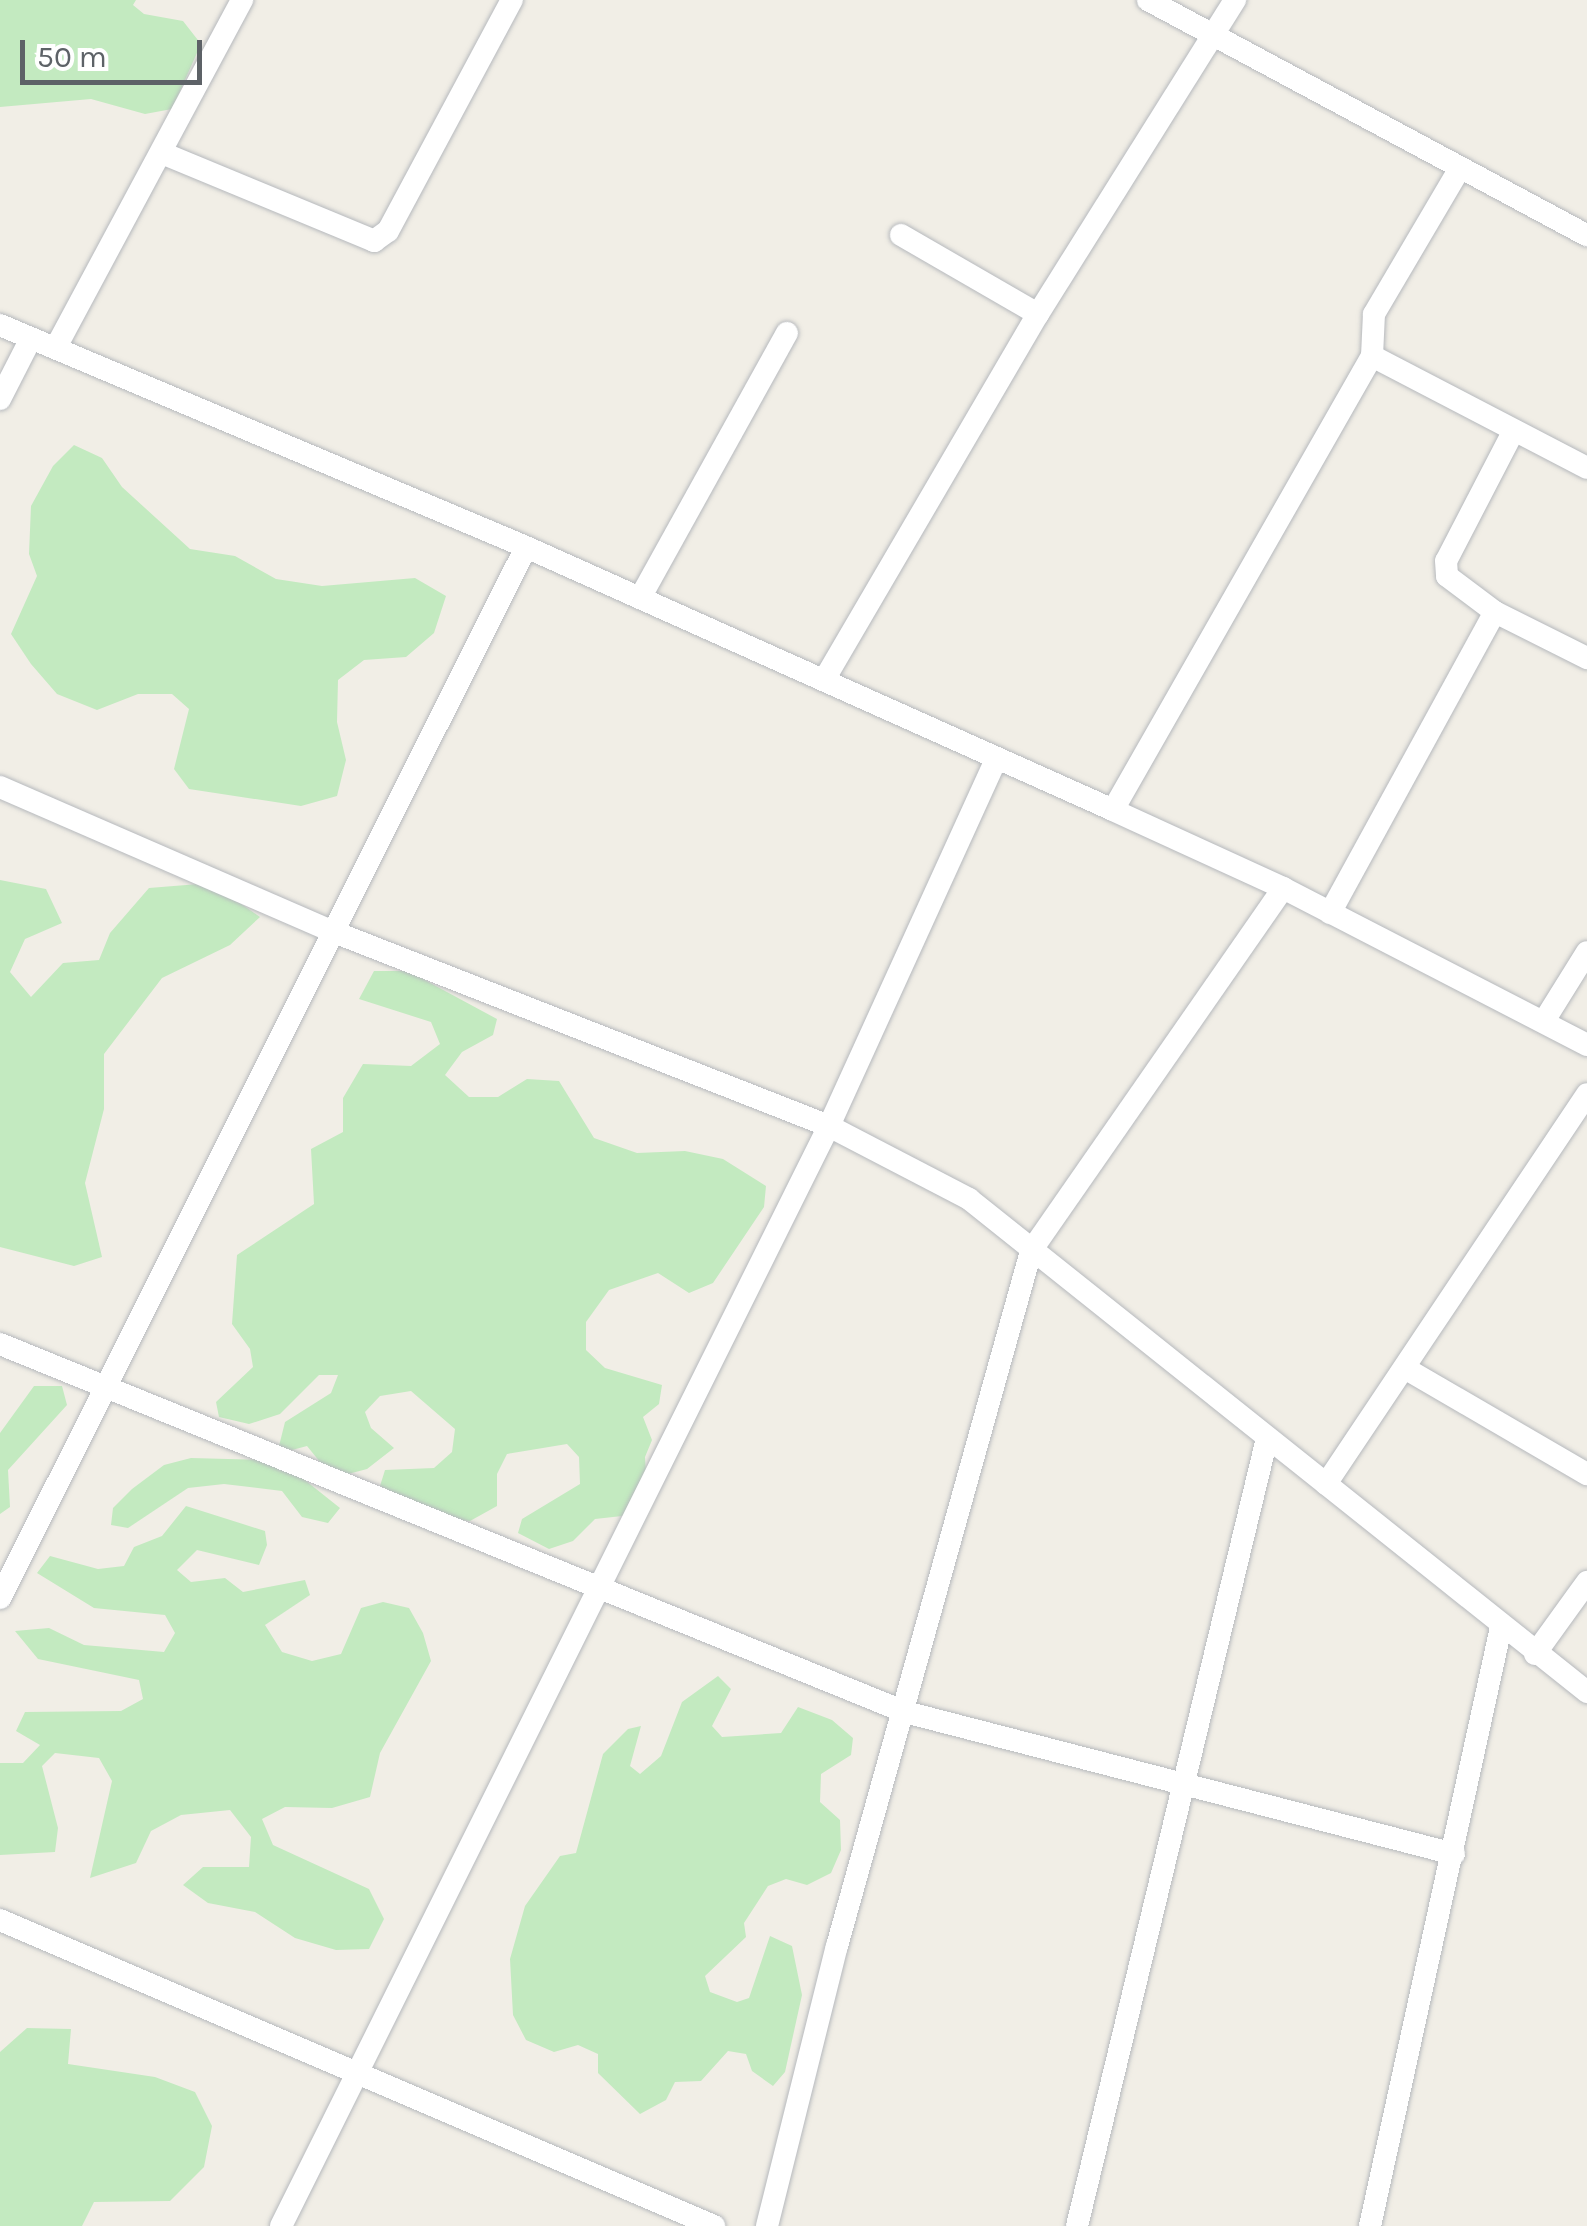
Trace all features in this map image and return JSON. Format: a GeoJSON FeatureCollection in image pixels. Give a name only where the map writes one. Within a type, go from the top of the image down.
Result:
{"type":"FeatureCollection","features":[{"type":"Feature","properties":{"kind":"street"},"geometry":{"type":"LineString","coordinates":[[56,347],[242,0]]}},
{"type":"Feature","properties":{"kind":"street"},"geometry":{"type":"LineString","coordinates":[[162,153],[374,241],[402,208],[512,0]]}},
{"type":"Feature","properties":{"kind":"street"},"geometry":{"type":"LineString","coordinates":[[1148,0],[1209,38],[1587,234]]}},
{"type":"Feature","properties":{"kind":"street"},"geometry":{"type":"LineString","coordinates":[[824,680],[1038,314],[1234,0]]}},
{"type":"Feature","properties":{"kind":"street"},"geometry":{"type":"LineString","coordinates":[[1113,810],[1372,356],[1374,314],[1460,168]]}},
{"type":"Feature","properties":{"kind":"street"},"geometry":{"type":"LineString","coordinates":[[901,236],[1038,314]]}},
{"type":"Feature","properties":{"kind":"street"},"geometry":{"type":"LineString","coordinates":[[0,325],[526,548],[1113,810],[1283,888],[1587,1045]]}},
{"type":"Feature","properties":{"kind":"street"},"geometry":{"type":"LineString","coordinates":[[640,598],[787,333]]}},
{"type":"Feature","properties":{"kind":"street"},"geometry":{"type":"LineString","coordinates":[[0,398],[30,340]]}},
{"type":"Feature","properties":{"kind":"street"},"geometry":{"type":"LineString","coordinates":[[1372,356],[1587,468]]}},
{"type":"Feature","properties":{"kind":"street"},"geometry":{"type":"LineString","coordinates":[[1513,432],[1446,561],[1452,585],[1495,612],[1587,658]]}},
{"type":"Feature","properties":{"kind":"street"},"geometry":{"type":"LineString","coordinates":[[0,1598],[330,930],[526,548]]}},
{"type":"Feature","properties":{"kind":"street"},"geometry":{"type":"LineString","coordinates":[[1330,914],[1495,612]]}},
{"type":"Feature","properties":{"kind":"street"},"geometry":{"type":"LineString","coordinates":[[281,2226],[829,1126],[996,760]]}},
{"type":"Feature","properties":{"kind":"street"},"geometry":{"type":"LineString","coordinates":[[0,788],[330,930],[829,1126],[969,1198],[1587,1692]]}},
{"type":"Feature","properties":{"kind":"street"},"geometry":{"type":"LineString","coordinates":[[767,2226],[1031,1251],[1283,888]]}},
{"type":"Feature","properties":{"kind":"street"},"geometry":{"type":"LineString","coordinates":[[1544,1021],[1587,952]]}},
{"type":"Feature","properties":{"kind":"street"},"geometry":{"type":"LineString","coordinates":[[1326,1484],[1408,1370],[1587,1094]]}},
{"type":"Feature","properties":{"kind":"street"},"geometry":{"type":"LineString","coordinates":[[0,1344],[102,1389],[905,1712],[1454,1854]]}},
{"type":"Feature","properties":{"kind":"street"},"geometry":{"type":"LineString","coordinates":[[1408,1370],[1587,1474]]}},
{"type":"Feature","properties":{"kind":"street"},"geometry":{"type":"LineString","coordinates":[[1077,2226],[1181,1784],[1268,1438]]}},
{"type":"Feature","properties":{"kind":"street"},"geometry":{"type":"LineString","coordinates":[[1535,1654],[1587,1582]]}},
{"type":"Feature","properties":{"kind":"street"},"geometry":{"type":"LineString","coordinates":[[1370,2226],[1501,1627]]}},
{"type":"Feature","properties":{"kind":"street"},"geometry":{"type":"LineString","coordinates":[[0,1920],[714,2226]]}},
{"type":"Feature","properties":{"kind":"green space"},"geometry":{"type":"Polygon","coordinates":[[[0,0],[136,0],[133,5],[144,14],[183,21],[201,44],[172,109],[145,114],[91,99],[0,107],[0,0]]]}},
{"type":"Feature","properties":{"kind":"green space"},"geometry":{"type":"Polygon","coordinates":[[[74,445],[102,458],[122,487],[190,549],[235,556],[276,579],[322,586],[415,578],[446,596],[434,633],[406,657],[364,660],[338,680],[337,722],[346,760],[337,796],[301,806],[189,789],[174,769],[189,709],[172,694],[138,694],[97,710],[57,694],[31,664],[11,634],[37,576],[29,554],[31,506],[53,466],[74,445]]]}},
{"type":"Feature","properties":{"kind":"green space"},"geometry":{"type":"Polygon","coordinates":[[[0,880],[46,889],[62,923],[25,939],[10,972],[31,997],[63,963],[99,960],[110,933],[149,888],[211,883],[260,917],[230,945],[162,978],[104,1054],[104,1109],[85,1183],[102,1257],[74,1266],[0,1247],[0,880]]]}},
{"type":"Feature","properties":{"kind":"green space"},"geometry":{"type":"Polygon","coordinates":[[[374,971],[408,971],[497,1019],[493,1035],[462,1052],[445,1075],[469,1097],[498,1097],[527,1079],[559,1081],[594,1138],[637,1153],[685,1151],[723,1159],[766,1186],[764,1207],[713,1283],[689,1293],[658,1273],[609,1290],[586,1322],[586,1350],[605,1368],[662,1385],[659,1404],[643,1417],[652,1440],[645,1457],[647,1493],[631,1515],[595,1519],[573,1541],[549,1549],[518,1533],[522,1519],[580,1484],[579,1457],[567,1444],[507,1454],[497,1474],[497,1506],[470,1521],[445,1518],[380,1486],[385,1470],[434,1468],[452,1452],[455,1429],[411,1391],[380,1396],[365,1412],[371,1428],[394,1448],[367,1469],[333,1478],[307,1446],[277,1454],[285,1422],[331,1393],[338,1375],[319,1375],[280,1414],[249,1424],[219,1417],[216,1402],[253,1367],[250,1349],[232,1324],[237,1255],[314,1204],[311,1149],[343,1132],[343,1098],[363,1064],[411,1066],[440,1044],[431,1022],[359,999],[374,971]]]}},
{"type":"Feature","properties":{"kind":"green space"},"geometry":{"type":"Polygon","coordinates":[[[34,1386],[62,1386],[67,1405],[8,1470],[10,1507],[0,1514],[0,1433],[34,1386]]]}},
{"type":"Feature","properties":{"kind":"green space"},"geometry":{"type":"Polygon","coordinates":[[[191,1458],[266,1460],[296,1473],[340,1508],[328,1523],[302,1517],[282,1491],[224,1484],[188,1488],[128,1528],[111,1525],[113,1508],[132,1489],[164,1465],[191,1458]]]}},
{"type":"Feature","properties":{"kind":"green space"},"geometry":{"type":"Polygon","coordinates":[[[186,1506],[265,1531],[267,1545],[259,1565],[197,1550],[177,1570],[191,1582],[225,1578],[243,1592],[305,1580],[310,1595],[265,1625],[282,1652],[312,1661],[341,1654],[361,1608],[383,1602],[409,1608],[423,1633],[431,1661],[380,1753],[370,1797],[332,1808],[285,1807],[262,1819],[273,1845],[369,1889],[384,1919],[369,1949],[336,1950],[295,1938],[255,1912],[208,1903],[183,1885],[203,1867],[249,1867],[251,1837],[230,1810],[181,1815],[151,1831],[136,1863],[90,1878],[112,1781],[99,1758],[55,1753],[42,1766],[58,1828],[55,1852],[0,1855],[0,1763],[23,1763],[40,1745],[16,1731],[25,1712],[121,1711],[143,1699],[139,1680],[38,1659],[15,1631],[49,1628],[84,1645],[164,1652],[175,1633],[165,1615],[94,1608],[37,1573],[50,1556],[98,1569],[124,1566],[134,1547],[162,1536],[186,1506]]]}},
{"type":"Feature","properties":{"kind":"green space"},"geometry":{"type":"Polygon","coordinates":[[[718,1676],[731,1689],[712,1726],[722,1737],[781,1733],[798,1707],[832,1720],[853,1738],[851,1755],[821,1774],[820,1802],[840,1820],[841,1850],[831,1873],[807,1885],[786,1879],[768,1886],[744,1923],[746,1937],[705,1976],[710,1992],[737,2002],[749,1998],[770,1936],[792,1946],[802,1995],[785,2072],[773,2086],[752,2071],[746,2054],[728,2051],[701,2081],[675,2082],[666,2100],[640,2114],[598,2073],[598,2054],[578,2045],[554,2052],[526,2040],[513,2015],[510,1959],[525,1906],[560,1856],[576,1853],[603,1754],[628,1729],[641,1726],[630,1766],[640,1774],[661,1756],[682,1702],[718,1676]]]}},
{"type":"Feature","properties":{"kind":"green space"},"geometry":{"type":"Polygon","coordinates":[[[27,2028],[71,2029],[68,2064],[155,2077],[195,2092],[212,2126],[204,2167],[170,2201],[94,2202],[82,2226],[0,2226],[0,2052],[27,2028]]]}}]}
